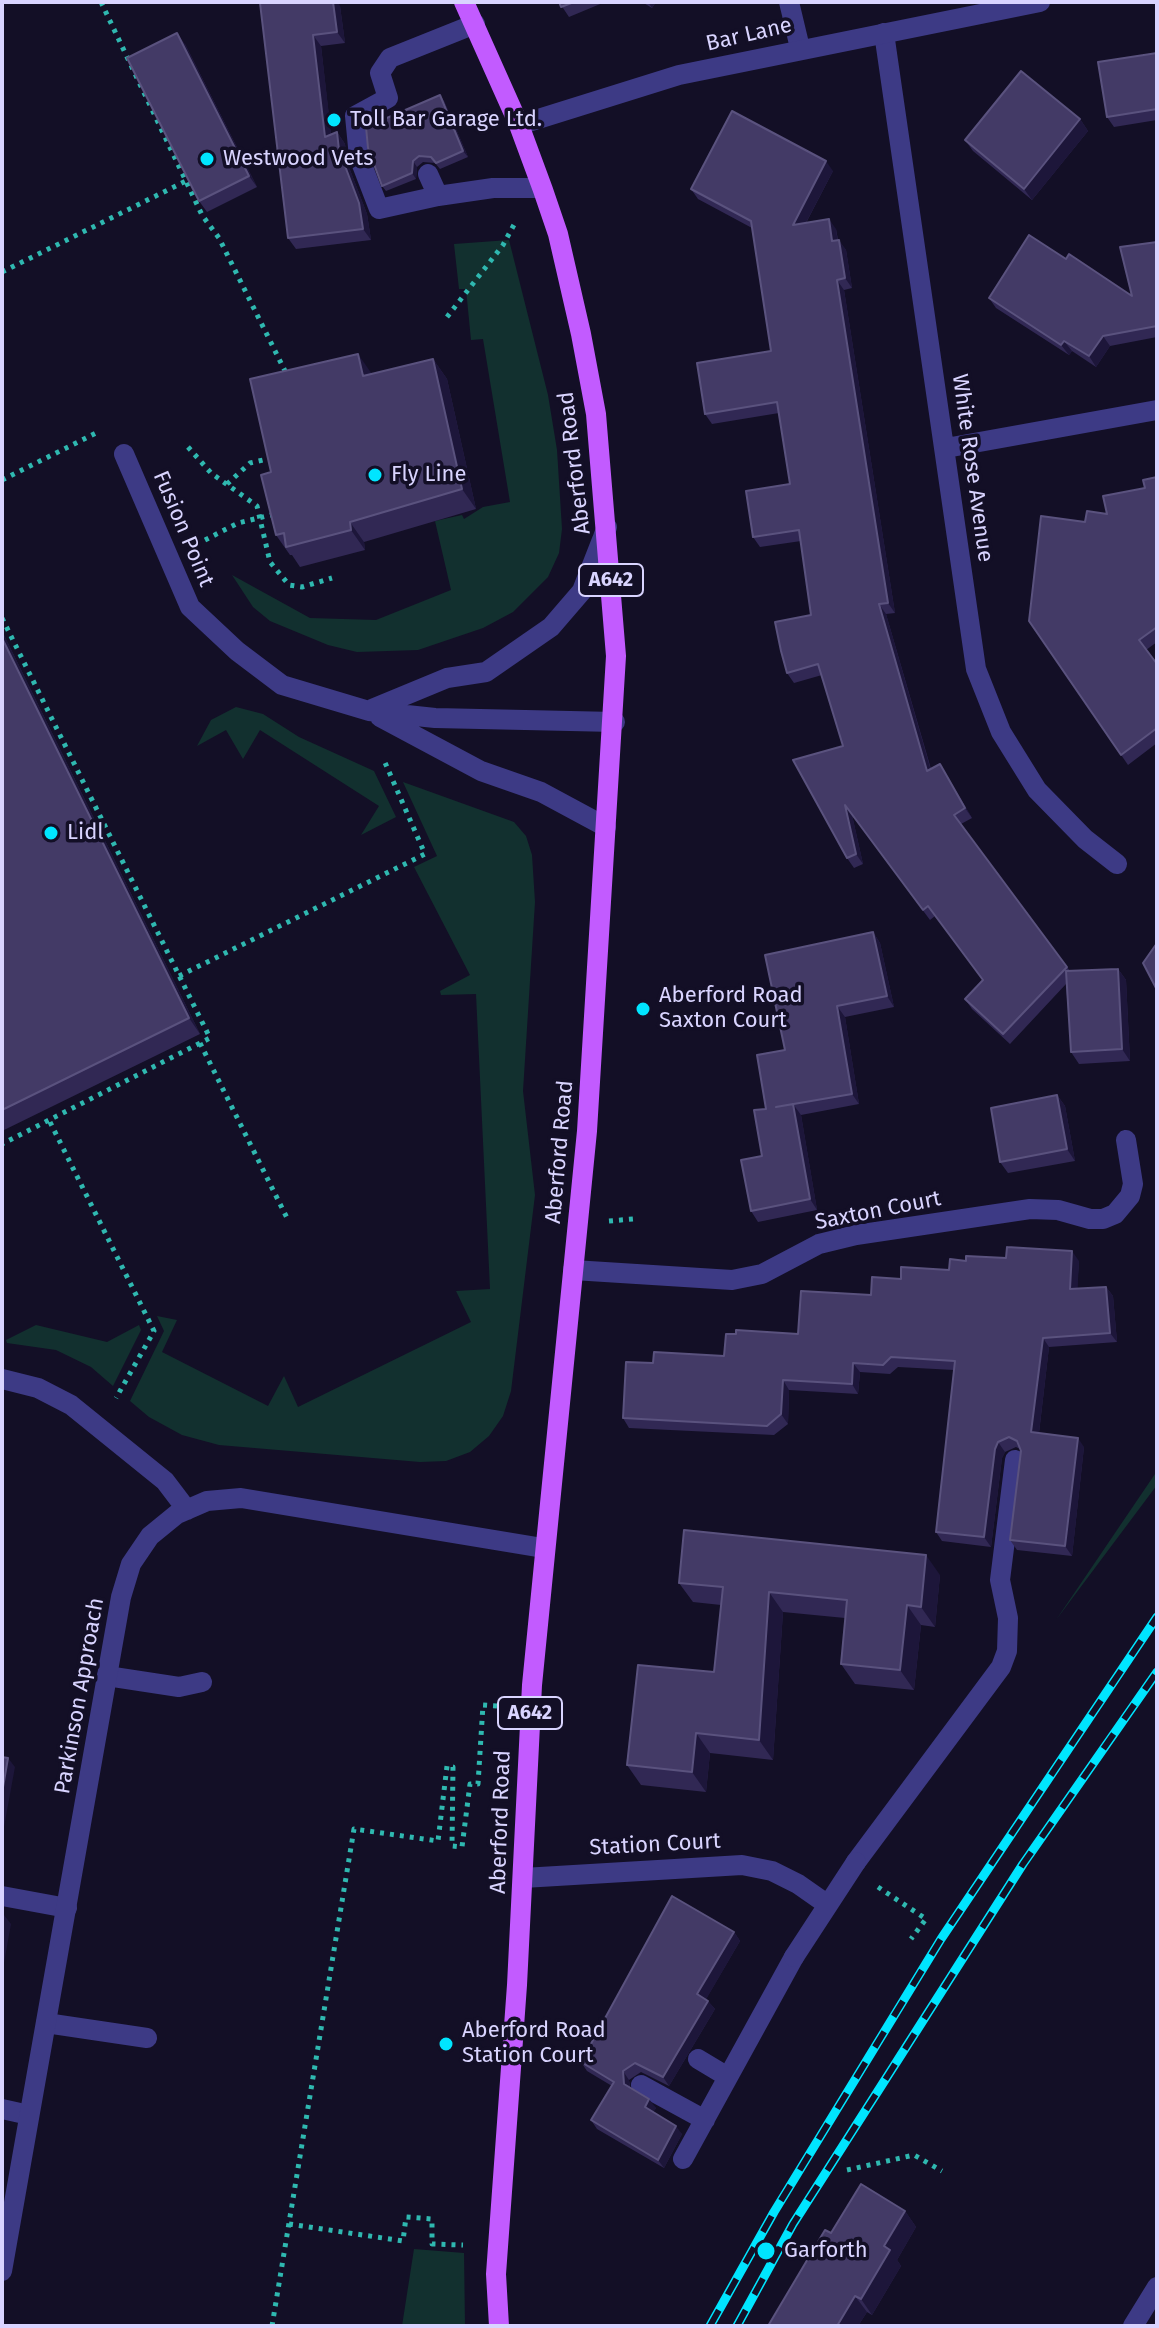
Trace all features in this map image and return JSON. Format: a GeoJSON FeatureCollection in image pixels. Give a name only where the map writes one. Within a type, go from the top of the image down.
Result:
{"type":"FeatureCollection","features":[{"type":"Feature","properties":{"kind":"main road","name":"Aberford Road"},"geometry":{"type":"LineString","coordinates":[[464,2],[519,125],[558,234],[596,414],[616,656],[615,722],[587,1131],[543,1548],[530,1708],[523,1878],[496,2274],[499,2326]]}},
{"type":"Feature","properties":{"kind":"street"},"geometry":{"type":"LineString","coordinates":[[789,2],[800,48]]}},
{"type":"Feature","properties":{"kind":"street","name":"Bar Lane"},"geometry":{"type":"LineString","coordinates":[[519,125],[653,82],[800,48],[1040,2]]}},
{"type":"Feature","properties":{"kind":"street"},"geometry":{"type":"LineString","coordinates":[[475,24],[390,58],[380,73],[388,98],[355,116],[359,157],[379,209],[493,188],[541,188]]}},
{"type":"Feature","properties":{"kind":"street","name":"White Rose Avenue"},"geometry":{"type":"LineString","coordinates":[[884,33],[976,669],[987,701],[1012,752],[1037,790],[1076,831],[1117,864]]}},
{"type":"Feature","properties":{"kind":"street"},"geometry":{"type":"LineString","coordinates":[[428,174],[438,196]]}},
{"type":"Feature","properties":{"kind":"street"},"geometry":{"type":"LineString","coordinates":[[946,448],[1157,410]]}},
{"type":"Feature","properties":{"kind":"street","name":"Fusion Point"},"geometry":{"type":"LineString","coordinates":[[124,454],[190,607],[237,651],[282,685],[369,711],[435,718],[615,722]]}},
{"type":"Feature","properties":{"kind":"street"},"geometry":{"type":"LineString","coordinates":[[369,711],[447,678],[486,672],[551,627],[582,591],[607,525]]}},
{"type":"Feature","properties":{"kind":"street","name":"Fusion Point"},"geometry":{"type":"LineString","coordinates":[[369,711],[481,771],[541,792],[606,827]]}},
{"type":"Feature","properties":{"kind":"street","name":"Saxton Court"},"geometry":{"type":"LineString","coordinates":[[573,1270],[732,1280],[762,1274],[819,1244],[856,1235],[1030,1209],[1058,1210],[1090,1219],[1103,1219],[1115,1214],[1130,1196],[1133,1184],[1126,1140]]}},
{"type":"Feature","properties":{"kind":"street"},"geometry":{"type":"LineString","coordinates":[[2,1379],[38,1388],[71,1405],[165,1481],[187,1510]]}},
{"type":"Feature","properties":{"kind":"street"},"geometry":{"type":"LineString","coordinates":[[683,2159],[794,1957],[856,1862],[1001,1667],[1007,1651],[1008,1618],[1000,1580],[1015,1460]]}},
{"type":"Feature","properties":{"kind":"street","name":"Parkinson Approach"},"geometry":{"type":"LineString","coordinates":[[2,2271],[6,2219],[29,2115],[107,1676],[131,1564],[150,1536],[187,1510],[207,1501],[241,1498],[543,1548]]}},
{"type":"Feature","properties":{"kind":"street"},"geometry":{"type":"LineString","coordinates":[[107,1676],[179,1687],[202,1682]]}},
{"type":"Feature","properties":{"kind":"street","name":"Station Court"},"geometry":{"type":"LineString","coordinates":[[523,1878],[742,1865],[772,1871],[828,1905]]}},
{"type":"Feature","properties":{"kind":"street"},"geometry":{"type":"LineString","coordinates":[[3,1902],[67,1908]]}},
{"type":"Feature","properties":{"kind":"street"},"geometry":{"type":"LineString","coordinates":[[46,2023],[147,2038]]}},
{"type":"Feature","properties":{"kind":"street"},"geometry":{"type":"LineString","coordinates":[[698,2059],[728,2077]]}},
{"type":"Feature","properties":{"kind":"street"},"geometry":{"type":"LineString","coordinates":[[641,2085],[705,2120]]}},
{"type":"Feature","properties":{"kind":"street"},"geometry":{"type":"LineString","coordinates":[[2,2109],[29,2115]]}},
{"type":"Feature","properties":{"kind":"street"},"geometry":{"type":"LineString","coordinates":[[1133,2326],[1157,2287]]}},
{"type":"Feature","properties":{"kind":"path"},"geometry":{"type":"LineString","coordinates":[[101,2],[202,215],[219,238],[285,371]]}},
{"type":"Feature","properties":{"kind":"path"},"geometry":{"type":"LineString","coordinates":[[2,272],[186,181]]}},
{"type":"Feature","properties":{"kind":"path"},"geometry":{"type":"LineString","coordinates":[[447,317],[490,263],[541,188]]}},
{"type":"Feature","properties":{"kind":"path"},"geometry":{"type":"LineString","coordinates":[[2,480],[111,426]]}},
{"type":"Feature","properties":{"kind":"path"},"geometry":{"type":"LineString","coordinates":[[188,447],[227,484],[257,506],[270,562],[289,585],[302,587],[332,578]]}},
{"type":"Feature","properties":{"kind":"path"},"geometry":{"type":"LineString","coordinates":[[227,484],[250,463],[277,457]]}},
{"type":"Feature","properties":{"kind":"path"},"geometry":{"type":"LineString","coordinates":[[205,540],[238,523],[280,513]]}},
{"type":"Feature","properties":{"kind":"path"},"geometry":{"type":"LineString","coordinates":[[2,618],[210,1038],[2,1144]]}},
{"type":"Feature","properties":{"kind":"path"},"geometry":{"type":"LineString","coordinates":[[179,976],[425,854],[385,766],[369,711]]}},
{"type":"Feature","properties":{"kind":"path"},"geometry":{"type":"LineString","coordinates":[[200,1043],[288,1220]]}},
{"type":"Feature","properties":{"kind":"path"},"geometry":{"type":"LineString","coordinates":[[50,1122],[154,1331],[100,1427]]}},
{"type":"Feature","properties":{"kind":"path"},"geometry":{"type":"LineString","coordinates":[[272,2326],[354,1829],[438,1841],[447,1766],[453,1767],[452,1846],[462,1847],[470,1784],[478,1784],[483,1705],[530,1708]]}},
{"type":"Feature","properties":{"kind":"path"},"geometry":{"type":"LineString","coordinates":[[877,1887],[926,1919],[911,1939]]}},
{"type":"Feature","properties":{"kind":"path"},"geometry":{"type":"LineString","coordinates":[[847,2170],[914,2155],[942,2171]]}},
{"type":"Feature","properties":{"kind":"path"},"geometry":{"type":"LineString","coordinates":[[289,2224],[403,2241],[406,2217],[432,2219],[432,2244],[462,2246],[463,2234]]}},
{"type":"Feature","properties":{"kind":"green space"},"geometry":{"type":"Polygon","coordinates":[[[509,240],[548,395],[557,450],[562,529],[559,553],[548,577],[513,612],[483,628],[418,650],[357,652],[328,645],[270,621],[253,607],[232,575],[310,618],[376,620],[451,590],[435,521],[462,515],[464,519],[483,507],[510,502],[483,339],[471,340],[466,289],[459,289],[454,244],[509,240]]]}},
{"type":"Feature","properties":{"kind":"green space"},"geometry":{"type":"Polygon","coordinates":[[[236,707],[263,714],[299,737],[374,771],[396,817],[361,835],[379,806],[260,730],[243,759],[226,730],[197,746],[211,720],[236,707]]]}},
{"type":"Feature","properties":{"kind":"green space"},"geometry":{"type":"Polygon","coordinates":[[[403,782],[514,822],[526,836],[532,855],[535,902],[523,1091],[535,1195],[511,1391],[503,1416],[489,1436],[470,1452],[446,1461],[420,1462],[219,1445],[182,1435],[149,1417],[130,1401],[164,1331],[157,1316],[177,1320],[162,1352],[268,1406],[284,1376],[298,1407],[471,1322],[456,1291],[490,1289],[476,994],[441,995],[440,991],[470,975],[414,867],[437,856],[403,782]]]}},
{"type":"Feature","properties":{"kind":"green space"},"geometry":{"type":"Polygon","coordinates":[[[36,1325],[107,1342],[139,1325],[141,1330],[113,1386],[91,1367],[56,1350],[7,1343],[6,1340],[36,1325]]]}},
{"type":"Feature","properties":{"kind":"green space"},"geometry":{"type":"Polygon","coordinates":[[[1157,1471],[1157,1485],[1056,1620],[1157,1471]]]}},
{"type":"Feature","properties":{"kind":"green space"},"geometry":{"type":"Polygon","coordinates":[[[414,2249],[464,2253],[465,2326],[402,2326],[414,2249]]]}},
{"type":"Feature","properties":{"kind":"building"},"geometry":{"type":"Polygon","coordinates":[[[333,2],[337,32],[313,35],[325,137],[337,132],[339,150],[359,203],[363,229],[288,238],[260,3],[333,2]]]}},
{"type":"Feature","properties":{"kind":"building","name":"Westwood Vets"},"geometry":{"type":"Polygon","coordinates":[[[177,33],[249,176],[199,201],[127,58],[177,33]]]}},
{"type":"Feature","properties":{"kind":"building"},"geometry":{"type":"Polygon","coordinates":[[[1157,53],[1157,109],[1107,117],[1098,62],[1157,53]]]}},
{"type":"Feature","properties":{"kind":"building"},"geometry":{"type":"Polygon","coordinates":[[[1021,71],[1080,119],[1024,189],[965,140],[1021,71]]]}},
{"type":"Feature","properties":{"kind":"building"},"geometry":{"type":"Polygon","coordinates":[[[440,95],[463,151],[436,163],[431,157],[419,156],[413,161],[412,173],[382,186],[368,148],[366,127],[440,95]]]}},
{"type":"Feature","properties":{"kind":"building"},"geometry":{"type":"Polygon","coordinates":[[[732,111],[826,161],[793,225],[829,219],[832,241],[839,240],[845,278],[837,280],[888,603],[879,604],[927,771],[940,764],[965,808],[954,815],[1067,967],[1003,1034],[965,999],[983,980],[928,906],[923,910],[845,805],[856,854],[847,858],[793,760],[843,746],[818,664],[787,673],[775,622],[811,615],[799,530],[753,537],[746,491],[790,484],[777,402],[705,414],[697,363],[771,351],[751,221],[691,189],[732,111]]]}},
{"type":"Feature","properties":{"kind":"building"},"geometry":{"type":"Polygon","coordinates":[[[1029,235],[1066,259],[1069,254],[1132,296],[1120,247],[1157,242],[1157,326],[1103,336],[1089,356],[1064,341],[1061,345],[989,298],[1029,235]]]}},
{"type":"Feature","properties":{"kind":"building","name":"Fly Line"},"geometry":{"type":"Polygon","coordinates":[[[358,354],[363,376],[433,359],[462,489],[350,522],[351,530],[286,547],[284,533],[276,535],[261,475],[271,472],[250,379],[358,354]]]}},
{"type":"Feature","properties":{"kind":"building"},"geometry":{"type":"Polygon","coordinates":[[[1157,477],[1157,627],[1139,640],[1157,664],[1157,728],[1121,755],[1029,621],[1041,516],[1085,522],[1087,511],[1107,514],[1103,496],[1145,488],[1143,480],[1157,477]]]}},
{"type":"Feature","properties":{"kind":"building","name":"Lidl"},"geometry":{"type":"Polygon","coordinates":[[[2,638],[189,1018],[2,1110],[2,638]]]}},
{"type":"Feature","properties":{"kind":"building"},"geometry":{"type":"Polygon","coordinates":[[[873,932],[887,996],[837,1006],[852,1094],[793,1104],[810,1199],[751,1211],[741,1160],[762,1156],[754,1110],[766,1109],[757,1055],[785,1050],[765,955],[873,932]]]}},
{"type":"Feature","properties":{"kind":"building"},"geometry":{"type":"Polygon","coordinates":[[[1157,943],[1157,990],[1143,963],[1157,943]]]}},
{"type":"Feature","properties":{"kind":"building"},"geometry":{"type":"Polygon","coordinates":[[[1118,969],[1122,1049],[1071,1052],[1066,971],[1118,969]]]}},
{"type":"Feature","properties":{"kind":"building"},"geometry":{"type":"Polygon","coordinates":[[[1057,1095],[1067,1149],[1000,1162],[991,1108],[1057,1095]]]}},
{"type":"Feature","properties":{"kind":"building"},"geometry":{"type":"Polygon","coordinates":[[[1007,1247],[1072,1251],[1070,1289],[1106,1287],[1110,1333],[1043,1338],[1031,1432],[1078,1438],[1065,1546],[1010,1540],[1021,1451],[1017,1441],[1009,1437],[998,1442],[995,1449],[984,1537],[936,1532],[955,1361],[891,1357],[883,1365],[853,1363],[852,1384],[783,1380],[781,1414],[767,1426],[623,1418],[626,1362],[653,1363],[654,1352],[724,1356],[726,1334],[736,1334],[736,1330],[798,1334],[801,1291],[871,1295],[872,1277],[901,1279],[901,1267],[949,1270],[950,1259],[966,1261],[966,1256],[1006,1258],[1007,1247]]]}},
{"type":"Feature","properties":{"kind":"building"},"geometry":{"type":"Polygon","coordinates":[[[684,1530],[926,1555],[921,1607],[907,1605],[900,1670],[841,1664],[847,1600],[769,1592],[759,1740],[696,1733],[692,1772],[627,1765],[638,1665],[714,1672],[723,1587],[679,1583],[684,1530]]]}},
{"type":"Feature","properties":{"kind":"building"},"geometry":{"type":"Polygon","coordinates":[[[2,1757],[8,1758],[2,1793],[2,1757]]]}},
{"type":"Feature","properties":{"kind":"building"},"geometry":{"type":"Polygon","coordinates":[[[672,1896],[734,1932],[697,1994],[708,2001],[663,2077],[635,2063],[623,2071],[624,2084],[649,2099],[645,2107],[676,2126],[658,2160],[591,2120],[614,2082],[581,2062],[672,1896]]]}},
{"type":"Feature","properties":{"kind":"building"},"geometry":{"type":"Polygon","coordinates":[[[861,2184],[905,2211],[884,2246],[890,2250],[861,2299],[855,2296],[837,2326],[768,2326],[825,2230],[831,2233],[861,2184]]]}},
{"type":"Feature","properties":{"kind":"railway"},"geometry":{"type":"LineString","coordinates":[[710,2326],[774,2212],[941,1939],[1157,1617]]}},
{"type":"Feature","properties":{"kind":"railway"},"geometry":{"type":"LineString","coordinates":[[737,2326],[793,2224],[1023,1864],[1157,1672]]}},
{"type":"Feature","properties":{"kind":"place","name":"Toll Bar Garage Ltd."},"geometry":{"type":"Point","coordinates":[334,120]}},
{"type":"Feature","properties":{"kind":"place","name":"Westwood Vets"},"geometry":{"type":"Point","coordinates":[207,159]}},
{"type":"Feature","properties":{"kind":"place","name":"Fly Line"},"geometry":{"type":"Point","coordinates":[375,475]}},
{"type":"Feature","properties":{"kind":"place","name":"Lidl"},"geometry":{"type":"Point","coordinates":[51,833]}},
{"type":"Feature","properties":{"kind":"place","name":"Aberford Road Saxton Court"},"geometry":{"type":"Point","coordinates":[643,1009]}},
{"type":"Feature","properties":{"kind":"place","name":"Aberford Road Station Court"},"geometry":{"type":"Point","coordinates":[446,2044]}},
{"type":"Feature","properties":{"kind":"place","name":"Garforth"},"geometry":{"type":"Point","coordinates":[766,2251]}}]}
